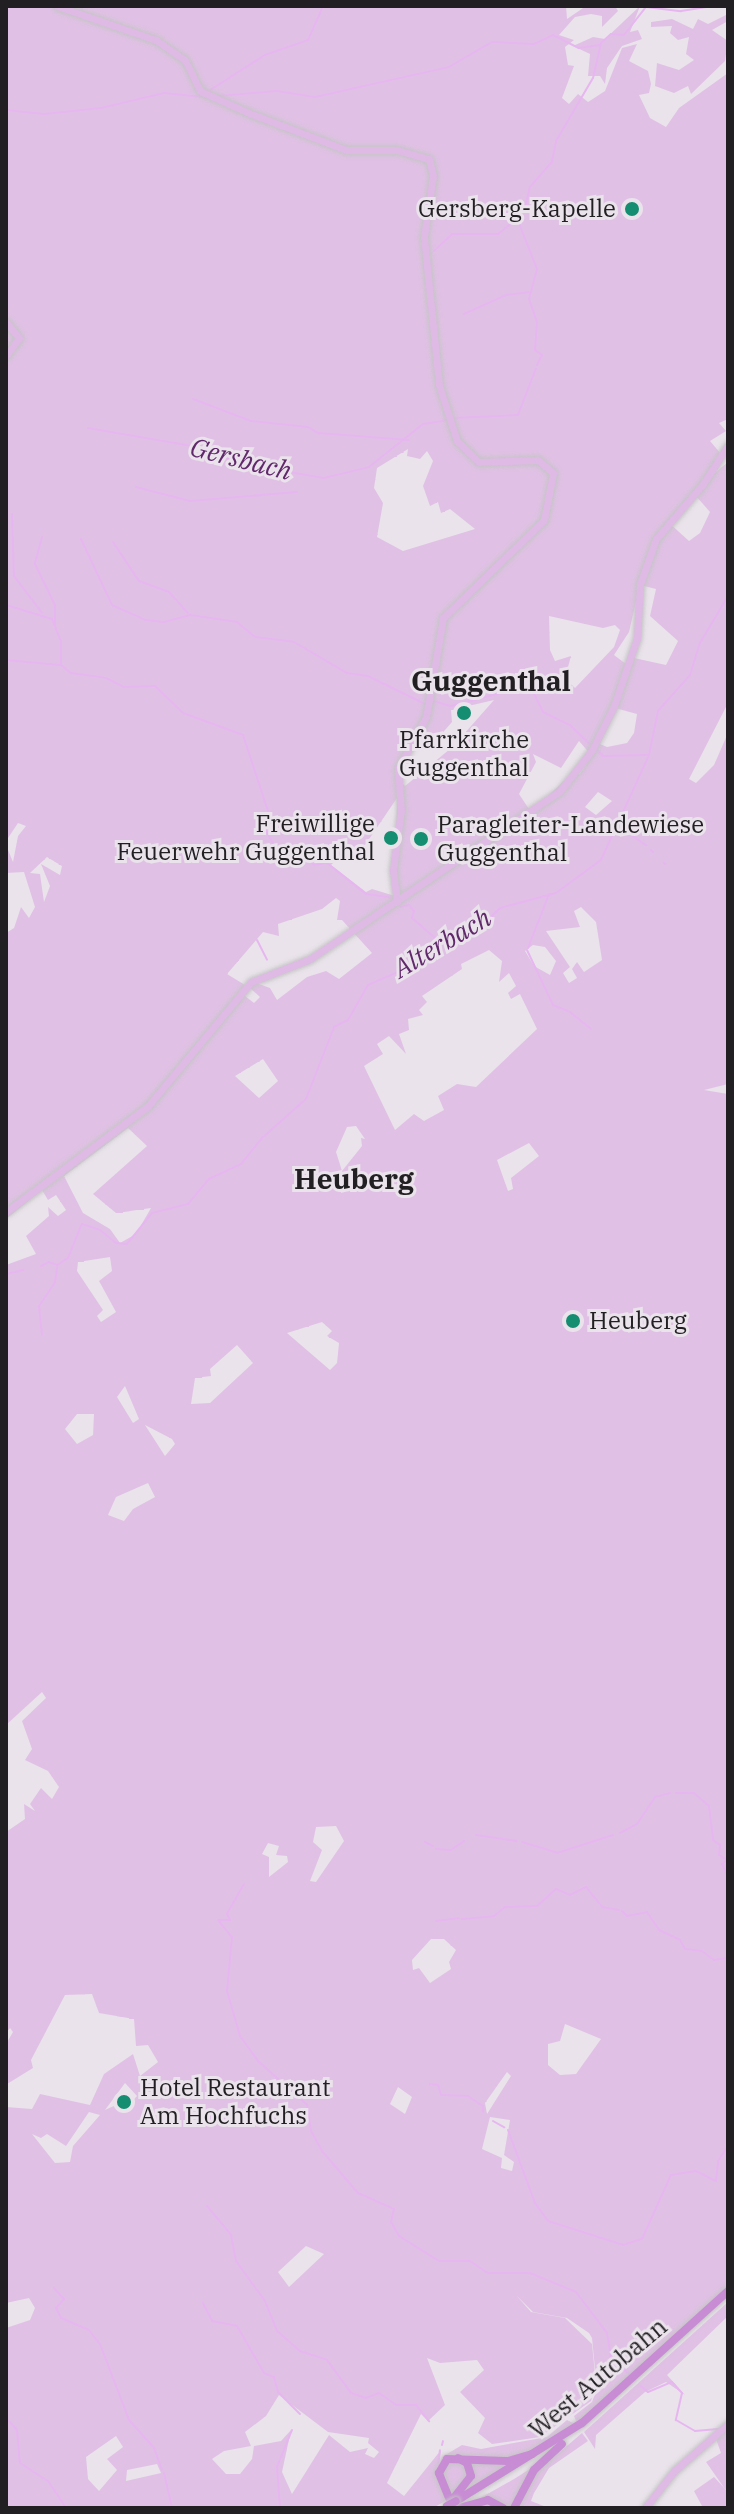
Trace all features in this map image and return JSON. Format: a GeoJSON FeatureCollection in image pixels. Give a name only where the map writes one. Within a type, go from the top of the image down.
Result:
{"type":"FeatureCollection","features":[{"type":"Feature","properties":{"kind":"highway","name":"West Autobahn"},"geometry":{"type":"LineString","coordinates":[[584,2425],[728,2291]]}},
{"type":"Feature","properties":{"kind":"highway","name":"West Autobahn"},"geometry":{"type":"LineString","coordinates":[[451,2504],[558,2444],[584,2425],[728,2298]]}},
{"type":"Feature","properties":{"kind":"highway"},"geometry":{"type":"LineString","coordinates":[[451,2504],[439,2473],[447,2459],[508,2461],[558,2444]]}},
{"type":"Feature","properties":{"kind":"highway"},"geometry":{"type":"LineString","coordinates":[[514,2508],[534,2470],[558,2444]]}},
{"type":"Feature","properties":{"kind":"highway"},"geometry":{"type":"LineString","coordinates":[[460,2458],[471,2476],[451,2504],[442,2468],[460,2458]]}},
{"type":"Feature","properties":{"kind":"highway"},"geometry":{"type":"LineString","coordinates":[[451,2504],[488,2500],[503,2508]]}},
{"type":"Feature","properties":{"kind":"main road"},"geometry":{"type":"LineString","coordinates":[[57,6],[167,47],[187,62],[198,89],[346,150],[397,150],[431,162],[424,237],[439,390],[461,448],[489,464],[536,460],[551,469],[550,508],[535,530],[443,618],[427,713],[397,776],[401,810],[393,870],[398,884],[397,902]]}},
{"type":"Feature","properties":{"kind":"main road"},"geometry":{"type":"LineString","coordinates":[[6,356],[19,338],[9,325]]}},
{"type":"Feature","properties":{"kind":"main road"},"geometry":{"type":"LineString","coordinates":[[6,1212],[148,1106],[249,983],[310,959],[488,843],[489,832],[499,835],[542,807],[553,807],[554,796],[592,750],[614,706],[637,638],[640,584],[656,539],[728,445]]}},
{"type":"Feature","properties":{"kind":"main road"},"geometry":{"type":"LineString","coordinates":[[398,884],[416,890]]}},
{"type":"Feature","properties":{"kind":"main road"},"geometry":{"type":"LineString","coordinates":[[645,2508],[674,2471],[728,2424]]}},
{"type":"Feature","properties":{"kind":"shaded area"},"geometry":{"type":"Polygon","coordinates":[[[6,6],[566,6],[567,19],[586,6],[615,6],[618,11],[602,27],[602,16],[591,14],[575,17],[559,35],[574,40],[565,47],[568,65],[574,66],[562,98],[569,104],[578,94],[588,102],[605,91],[622,48],[637,44],[629,61],[648,71],[651,84],[649,93],[639,95],[650,118],[666,127],[679,108],[728,73],[728,419],[719,423],[726,431],[710,441],[721,454],[710,477],[728,462],[728,703],[689,779],[696,783],[714,765],[728,733],[728,1084],[704,1090],[728,1094],[728,2287],[577,2423],[574,2416],[592,2402],[597,2389],[592,2338],[567,2318],[533,2312],[516,2295],[531,2312],[565,2318],[592,2344],[596,2384],[591,2401],[540,2437],[492,2444],[478,2433],[485,2418],[460,2392],[484,2370],[477,2360],[440,2363],[427,2358],[445,2405],[428,2421],[421,2414],[387,2483],[404,2496],[441,2450],[436,2473],[447,2500],[433,2508],[6,2508],[6,2328],[30,2320],[35,2308],[29,2298],[6,2303],[6,2107],[32,2109],[40,2094],[90,2105],[104,2074],[133,2054],[140,2076],[158,2062],[148,2045],[136,2046],[134,2019],[99,2013],[92,1994],[65,1995],[31,2060],[33,2068],[7,2084],[6,2092],[6,2044],[13,2032],[10,2028],[6,2033],[6,1832],[25,1819],[24,1804],[35,1811],[30,1804],[41,1788],[52,1799],[59,1787],[48,1771],[25,1760],[32,1749],[22,1721],[46,1698],[42,1692],[6,1725],[6,1265],[36,1254],[26,1236],[49,1216],[48,1207],[58,1216],[66,1210],[56,1195],[48,1200],[42,1190],[6,1219],[6,933],[14,928],[21,907],[29,918],[35,907],[24,872],[6,873],[6,845],[13,862],[18,836],[26,826],[18,823],[6,841],[6,6]],[[408,449],[377,468],[374,488],[383,503],[377,537],[403,551],[475,529],[450,509],[441,513],[438,502],[430,506],[423,486],[433,461],[427,451],[420,459],[407,456],[408,449]],[[696,496],[668,522],[689,541],[700,533],[710,512],[696,496]],[[640,585],[629,632],[614,655],[626,664],[634,658],[666,665],[678,641],[650,616],[656,589],[640,585]],[[549,616],[550,650],[555,661],[571,656],[565,678],[575,688],[614,647],[620,630],[615,625],[603,628],[549,616]],[[494,700],[451,710],[452,722],[431,746],[418,744],[406,750],[396,777],[405,786],[450,749],[464,749],[464,734],[494,700]],[[615,708],[600,744],[607,747],[627,743],[634,733],[637,714],[615,708]],[[579,741],[561,768],[533,754],[536,762],[519,794],[531,812],[567,778],[580,774],[592,756],[579,741]],[[598,792],[585,807],[596,815],[612,801],[598,792]],[[397,798],[357,857],[340,856],[331,865],[366,892],[372,889],[395,896],[397,798]],[[462,843],[445,856],[445,866],[470,857],[462,843]],[[47,857],[30,873],[40,874],[44,902],[50,886],[41,864],[60,875],[62,866],[47,857]],[[336,898],[322,909],[278,924],[279,936],[263,932],[227,974],[245,985],[240,992],[254,1003],[260,997],[250,988],[256,983],[270,988],[277,1000],[307,977],[326,971],[339,979],[372,953],[342,920],[337,920],[340,901],[336,898]],[[581,907],[574,911],[580,927],[546,931],[570,967],[563,973],[569,983],[577,978],[572,969],[577,962],[584,972],[602,960],[596,922],[581,907]],[[533,945],[525,951],[534,966],[550,975],[556,961],[545,947],[533,945]],[[489,950],[461,964],[462,969],[422,996],[427,1002],[419,1010],[423,1015],[408,1019],[409,1030],[399,1034],[406,1054],[389,1036],[377,1044],[383,1054],[364,1066],[395,1130],[414,1114],[424,1121],[444,1110],[438,1096],[457,1084],[476,1087],[537,1029],[520,994],[511,999],[508,993],[516,986],[509,973],[499,982],[502,961],[489,950]],[[263,1059],[235,1076],[259,1098],[278,1081],[263,1059]],[[356,1126],[347,1127],[336,1152],[342,1171],[362,1146],[361,1138],[365,1139],[356,1126]],[[128,1128],[64,1176],[83,1213],[110,1229],[120,1243],[136,1234],[151,1208],[116,1213],[93,1194],[147,1146],[128,1128]],[[529,1143],[497,1160],[508,1191],[513,1189],[511,1178],[539,1156],[529,1143]],[[110,1257],[78,1262],[77,1271],[103,1310],[97,1316],[101,1322],[116,1312],[99,1281],[112,1271],[110,1257]],[[322,1322],[287,1333],[330,1370],[337,1363],[339,1343],[327,1336],[332,1331],[322,1322]],[[237,1345],[210,1369],[211,1376],[195,1378],[191,1404],[210,1403],[253,1363],[237,1345]],[[125,1386],[117,1397],[133,1423],[139,1419],[125,1386]],[[77,1414],[65,1429],[77,1444],[93,1435],[94,1414],[77,1414]],[[145,1425],[165,1456],[175,1444],[172,1439],[145,1425]],[[148,1483],[116,1497],[108,1515],[124,1521],[133,1509],[155,1497],[148,1483]],[[336,1826],[316,1827],[313,1842],[322,1850],[310,1881],[316,1882],[344,1841],[336,1826]],[[268,1843],[262,1854],[269,1857],[269,1877],[288,1862],[287,1856],[276,1855],[279,1846],[268,1843]],[[431,1939],[412,1960],[413,1970],[419,1968],[430,1983],[451,1969],[449,1962],[456,1950],[444,1939],[431,1939]],[[565,2024],[560,2041],[548,2044],[548,2065],[560,2075],[576,2074],[601,2039],[565,2024]],[[507,2072],[485,2103],[487,2114],[511,2076],[507,2072]],[[125,2083],[105,2110],[116,2105],[123,2111],[137,2096],[125,2083]],[[398,2087],[390,2104],[405,2114],[412,2097],[398,2087]],[[89,2112],[66,2146],[47,2134],[41,2138],[32,2134],[55,2163],[70,2162],[73,2146],[100,2115],[89,2112]],[[490,2117],[482,2149],[502,2158],[501,2168],[512,2171],[514,2162],[504,2155],[510,2120],[490,2117]],[[306,2246],[278,2272],[289,2287],[324,2254],[306,2246]],[[279,2395],[266,2416],[245,2432],[251,2446],[224,2451],[212,2459],[226,2474],[240,2474],[252,2459],[254,2446],[281,2441],[291,2430],[282,2472],[292,2494],[329,2435],[350,2452],[368,2448],[365,2454],[374,2458],[379,2452],[368,2443],[369,2438],[328,2432],[279,2395]],[[116,2436],[86,2457],[88,2479],[99,2491],[117,2470],[107,2459],[123,2447],[116,2436]],[[157,2464],[127,2470],[126,2481],[161,2473],[157,2464]]]}},
{"type":"Feature","properties":{"kind":"shaded area"},"geometry":{"type":"Polygon","coordinates":[[[640,6],[630,32],[638,30],[642,39],[622,46],[607,68],[605,84],[600,76],[588,76],[590,54],[573,46],[593,37],[605,39],[640,6]]]}},
{"type":"Feature","properties":{"kind":"shaded area"},"geometry":{"type":"Polygon","coordinates":[[[728,14],[728,21],[712,30],[728,41],[725,61],[691,94],[688,86],[674,93],[655,86],[657,63],[679,70],[694,60],[686,54],[689,37],[678,40],[670,33],[672,26],[651,27],[651,22],[672,19],[693,29],[698,19],[708,24],[728,14]]]}},
{"type":"Feature","properties":{"kind":"shaded area"},"geometry":{"type":"Polygon","coordinates":[[[728,2302],[728,2316],[667,2375],[685,2395],[666,2382],[645,2392],[596,2435],[595,2449],[584,2432],[728,2302]]]}},
{"type":"Feature","properties":{"kind":"shaded area"},"geometry":{"type":"Polygon","coordinates":[[[567,2420],[575,2424],[518,2457],[454,2455],[438,2467],[442,2457],[462,2445],[481,2449],[547,2437],[567,2420]]]}},
{"type":"Feature","properties":{"kind":"shaded area"},"geometry":{"type":"Polygon","coordinates":[[[728,2428],[728,2488],[725,2489],[706,2462],[721,2453],[716,2439],[728,2428]]]}},
{"type":"Feature","properties":{"kind":"shaded area"},"geometry":{"type":"Polygon","coordinates":[[[582,2433],[588,2441],[549,2468],[534,2493],[531,2501],[549,2508],[516,2508],[532,2476],[582,2433]]]}},
{"type":"Feature","properties":{"kind":"shaded area"},"geometry":{"type":"Polygon","coordinates":[[[456,2459],[470,2471],[453,2498],[442,2468],[456,2459]]]}},
{"type":"Feature","properties":{"kind":"shaded area"},"geometry":{"type":"Polygon","coordinates":[[[519,2459],[463,2492],[468,2462],[519,2459]]]}},
{"type":"Feature","properties":{"kind":"shaded area"},"geometry":{"type":"Polygon","coordinates":[[[538,2464],[512,2508],[475,2501],[514,2479],[538,2464]]]}},
{"type":"Feature","properties":{"kind":"shaded area"},"geometry":{"type":"Polygon","coordinates":[[[714,2477],[728,2492],[728,2508],[703,2508],[694,2491],[714,2477]]]}},
{"type":"Feature","properties":{"kind":"waterway"},"geometry":{"type":"LineString","coordinates":[[207,92],[265,55],[308,40],[323,6]]}},
{"type":"Feature","properties":{"kind":"waterway","name":"Gersbach"},"geometry":{"type":"LineString","coordinates":[[537,365],[542,355],[535,350],[537,322],[529,299],[537,269],[516,216],[525,208],[530,187],[552,162],[556,141],[593,78],[601,43],[611,34],[624,35],[646,7],[681,11],[713,6]]}},
{"type":"Feature","properties":{"kind":"waterway"},"geometry":{"type":"LineString","coordinates":[[218,96],[277,91],[315,97],[449,67],[492,42],[534,44],[553,35],[579,48],[600,45]]}},
{"type":"Feature","properties":{"kind":"waterway"},"geometry":{"type":"LineString","coordinates":[[6,110],[44,114],[101,108],[164,93],[212,98]]}},
{"type":"Feature","properties":{"kind":"waterway"},"geometry":{"type":"LineString","coordinates":[[434,251],[452,234],[498,234],[515,220]]}},
{"type":"Feature","properties":{"kind":"waterway"},"geometry":{"type":"LineString","coordinates":[[464,314],[506,295],[529,292]]}},
{"type":"Feature","properties":{"kind":"waterway","name":"Gersbach"},"geometry":{"type":"LineString","coordinates":[[453,418],[518,415],[536,368]]}},
{"type":"Feature","properties":{"kind":"waterway"},"geometry":{"type":"LineString","coordinates":[[193,399],[251,421],[308,427],[318,433],[409,440]]}},
{"type":"Feature","properties":{"kind":"waterway","name":"Gersbach"},"geometry":{"type":"LineString","coordinates":[[88,428],[209,449],[237,463],[324,478],[369,467],[423,424],[447,420]]}},
{"type":"Feature","properties":{"kind":"waterway"},"geometry":{"type":"LineString","coordinates":[[136,487],[190,501],[297,492]]}},
{"type":"Feature","properties":{"kind":"waterway"},"geometry":{"type":"LineString","coordinates":[[12,514],[14,576],[42,613]]}},
{"type":"Feature","properties":{"kind":"waterway"},"geometry":{"type":"LineString","coordinates":[[42,537],[35,564],[55,605],[55,625]]}},
{"type":"Feature","properties":{"kind":"waterway"},"geometry":{"type":"LineString","coordinates":[[81,539],[112,605],[146,620],[164,622],[190,615],[237,622],[255,637],[294,642],[347,673],[368,676],[425,704]]}},
{"type":"Feature","properties":{"kind":"waterway"},"geometry":{"type":"LineString","coordinates":[[113,542],[139,581],[169,592],[188,613]]}},
{"type":"Feature","properties":{"kind":"waterway","name":"Alterbach"},"geometry":{"type":"LineString","coordinates":[[41,1266],[49,1262],[57,1265],[68,1258],[82,1224],[100,1230],[116,1243],[127,1244],[152,1213],[188,1204],[209,1179],[241,1164],[262,1138],[306,1099],[334,1027],[348,1020],[368,985],[412,966],[454,933],[483,925],[500,908],[556,893],[601,860],[649,755],[658,711],[690,675],[700,643],[728,596]]}},
{"type":"Feature","properties":{"kind":"waterway"},"geometry":{"type":"LineString","coordinates":[[6,605],[52,619],[61,641],[61,665],[71,673],[106,678],[124,687],[155,686],[183,713],[243,735],[270,817],[264,827],[279,854],[307,858],[314,865],[327,863],[366,894],[393,898]]}},
{"type":"Feature","properties":{"kind":"waterway"},"geometry":{"type":"LineString","coordinates":[[6,660],[60,665]]}},
{"type":"Feature","properties":{"kind":"waterway"},"geometry":{"type":"LineString","coordinates":[[433,701],[451,706],[528,686]]}},
{"type":"Feature","properties":{"kind":"waterway"},"geometry":{"type":"LineString","coordinates":[[532,690],[543,712],[570,725],[590,744]]}},
{"type":"Feature","properties":{"kind":"waterway"},"geometry":{"type":"LineString","coordinates":[[596,749],[603,756],[647,755]]}},
{"type":"Feature","properties":{"kind":"waterway"},"geometry":{"type":"LineString","coordinates":[[628,833],[646,845]]}},
{"type":"Feature","properties":{"kind":"waterway"},"geometry":{"type":"LineString","coordinates":[[528,948],[549,894]]}},
{"type":"Feature","properties":{"kind":"waterway"},"geometry":{"type":"LineString","coordinates":[[400,907],[409,905],[414,911],[412,918],[442,944]]}},
{"type":"Feature","properties":{"kind":"waterway"},"geometry":{"type":"LineString","coordinates":[[257,940],[267,960]]}},
{"type":"Feature","properties":{"kind":"waterway"},"geometry":{"type":"LineString","coordinates":[[527,950],[553,1005],[568,1011]]}},
{"type":"Feature","properties":{"kind":"waterway"},"geometry":{"type":"LineString","coordinates":[[570,1012],[591,1029]]}},
{"type":"Feature","properties":{"kind":"waterway"},"geometry":{"type":"LineString","coordinates":[[42,1335],[39,1306],[55,1282],[57,1267]]}},
{"type":"Feature","properties":{"kind":"waterway","name":"Alterbach"},"geometry":{"type":"LineString","coordinates":[[6,1274],[24,1270]]}},
{"type":"Feature","properties":{"kind":"waterway"},"geometry":{"type":"LineString","coordinates":[[620,1833],[637,1824],[655,1797],[670,1793]]}},
{"type":"Feature","properties":{"kind":"waterway"},"geometry":{"type":"LineString","coordinates":[[676,1793],[694,1793],[709,1806],[713,1840],[720,1845],[719,1855],[727,1860],[722,1864],[728,1877]]}},
{"type":"Feature","properties":{"kind":"waterway"},"geometry":{"type":"LineString","coordinates":[[476,1835],[517,1841]]}},
{"type":"Feature","properties":{"kind":"waterway"},"geometry":{"type":"LineString","coordinates":[[522,1842],[557,1853],[613,1835]]}},
{"type":"Feature","properties":{"kind":"waterway"},"geometry":{"type":"LineString","coordinates":[[436,1849],[451,1850],[464,1841]]}},
{"type":"Feature","properties":{"kind":"waterway"},"geometry":{"type":"LineString","coordinates":[[425,1842],[433,1846]]}},
{"type":"Feature","properties":{"kind":"waterway"},"geometry":{"type":"LineString","coordinates":[[244,1884],[227,1914],[230,1920],[218,1920],[232,1937],[227,1991],[240,2036],[258,2061],[307,2105],[311,2131],[322,2151],[358,2193],[394,2209],[391,2222],[399,2236],[439,2261],[470,2261],[488,2273],[530,2273],[576,2292],[607,2333],[611,2359],[632,2376]]}},
{"type":"Feature","properties":{"kind":"waterway"},"geometry":{"type":"LineString","coordinates":[[462,1919],[494,1916],[505,1907],[537,1906],[556,1889],[570,1895],[586,1887],[602,1907],[619,1910]]}},
{"type":"Feature","properties":{"kind":"waterway"},"geometry":{"type":"LineString","coordinates":[[622,1911],[627,1916],[647,1912],[659,1930],[680,1940],[685,1949],[702,1951],[714,1960],[728,1958]]}},
{"type":"Feature","properties":{"kind":"waterway"},"geometry":{"type":"LineString","coordinates":[[436,1921],[459,1918]]}},
{"type":"Feature","properties":{"kind":"waterway"},"geometry":{"type":"LineString","coordinates":[[430,2084],[438,2085],[441,2095],[468,2096],[483,2106],[483,2112]]}},
{"type":"Feature","properties":{"kind":"waterway"},"geometry":{"type":"LineString","coordinates":[[493,2121],[504,2127]]}},
{"type":"Feature","properties":{"kind":"waterway"},"geometry":{"type":"LineString","coordinates":[[508,2130],[535,2203],[548,2221],[623,2245],[642,2239],[671,2175],[696,2171],[716,2181],[718,2161],[728,2146]]}},
{"type":"Feature","properties":{"kind":"waterway"},"geometry":{"type":"LineString","coordinates":[[207,2206],[231,2235],[236,2261],[265,2301],[277,2331],[300,2351],[327,2360],[351,2393],[366,2398],[379,2393],[396,2405],[416,2405],[429,2421]]}},
{"type":"Feature","properties":{"kind":"waterway"},"geometry":{"type":"LineString","coordinates":[[54,2288],[64,2299],[56,2308],[61,2318],[89,2330],[100,2344],[129,2420],[154,2448],[162,2470]]}},
{"type":"Feature","properties":{"kind":"waterway"},"geometry":{"type":"LineString","coordinates":[[203,2303],[212,2321],[237,2326],[264,2373],[274,2377],[278,2392],[300,2414]]}},
{"type":"Feature","properties":{"kind":"waterway"},"geometry":{"type":"LineString","coordinates":[[641,2386],[648,2392],[672,2382],[682,2393],[676,2420],[695,2431],[718,2429]]}},
{"type":"Feature","properties":{"kind":"waterway"},"geometry":{"type":"LineString","coordinates":[[6,2418],[17,2430],[20,2463],[48,2481],[66,2508]]}},
{"type":"Feature","properties":{"kind":"waterway"},"geometry":{"type":"LineString","coordinates":[[280,2508],[277,2467],[292,2430]]}},
{"type":"Feature","properties":{"kind":"waterway"},"geometry":{"type":"LineString","coordinates":[[442,2445],[443,2441]]}},
{"type":"Feature","properties":{"kind":"waterway"},"geometry":{"type":"LineString","coordinates":[[437,2478],[440,2450]]}},
{"type":"Feature","properties":{"kind":"waterway"},"geometry":{"type":"LineString","coordinates":[[164,2473],[172,2508]]}},
{"type":"Feature","properties":{"kind":"place","name":"Gersberg-Kapelle"},"geometry":{"type":"Point","coordinates":[632,209]}},
{"type":"Feature","properties":{"kind":"place","name":"Pfarrkirche Guggenthal"},"geometry":{"type":"Point","coordinates":[464,713]}},
{"type":"Feature","properties":{"kind":"place","name":"Freiwillige Feuerwehr Guggenthal"},"geometry":{"type":"Point","coordinates":[391,838]}},
{"type":"Feature","properties":{"kind":"place","name":"Paragleiter-Landewiese Guggenthal"},"geometry":{"type":"Point","coordinates":[421,839]}},
{"type":"Feature","properties":{"kind":"place","name":"Heuberg"},"geometry":{"type":"Point","coordinates":[573,1321]}},
{"type":"Feature","properties":{"kind":"place","name":"Hotel Restaurant Am Hochfuchs"},"geometry":{"type":"Point","coordinates":[124,2102]}},
{"type":"Feature","properties":{"kind":"district","name":"Guggenthal"},"geometry":{"type":"Point","coordinates":[491,681]}},
{"type":"Feature","properties":{"kind":"district","name":"Heuberg"},"geometry":{"type":"Point","coordinates":[354,1179]}}]}
